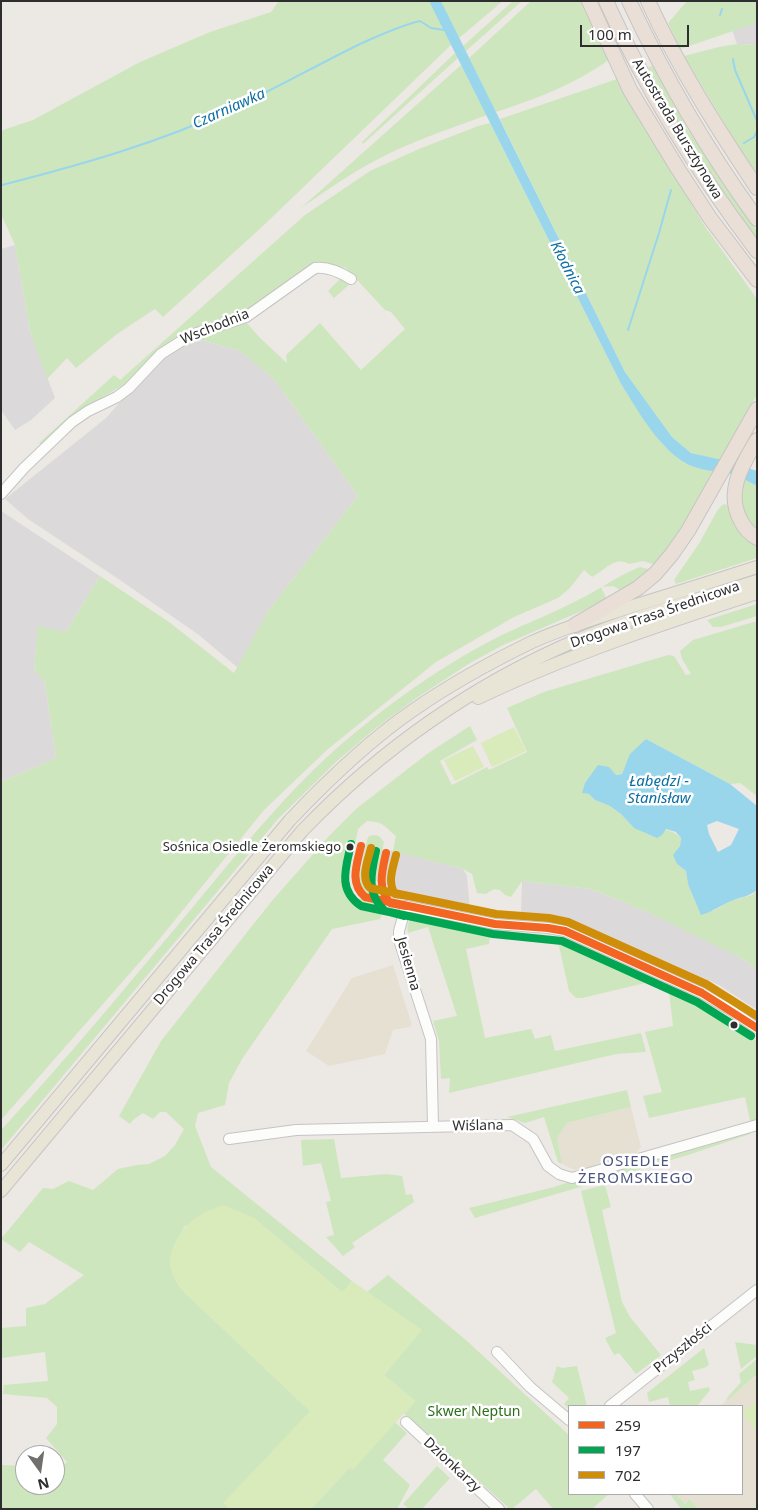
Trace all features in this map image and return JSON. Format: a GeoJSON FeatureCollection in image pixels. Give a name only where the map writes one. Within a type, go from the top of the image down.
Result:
{"type":"FeatureCollection","features":[{"type":"Feature","properties":{"kind":"highway"},"geometry":{"type":"LineString","coordinates":[[589,1],[630,90],[678,169],[757,280]]}},
{"type":"Feature","properties":{"kind":"highway","name":"Autostrada Bursztynowa"},"geometry":{"type":"LineString","coordinates":[[606,1],[621,34],[670,123],[726,209],[757,251]]}},
{"type":"Feature","properties":{"kind":"highway","name":"Autostrada Bursztynowa"},"geometry":{"type":"LineString","coordinates":[[629,1],[682,105],[723,171],[757,219]]}},
{"type":"Feature","properties":{"kind":"highway"},"geometry":{"type":"LineString","coordinates":[[648,1],[704,107],[757,188]]}},
{"type":"Feature","properties":{"kind":"highway"},"geometry":{"type":"LineString","coordinates":[[742,261],[757,290]]}},
{"type":"Feature","properties":{"kind":"highway"},"geometry":{"type":"LineString","coordinates":[[575,625],[618,606],[655,574],[672,554],[693,522],[757,410]]}},
{"type":"Feature","properties":{"kind":"highway"},"geometry":{"type":"LineString","coordinates":[[757,440],[738,473],[734,488],[734,500],[737,514],[744,526],[757,538]]}},
{"type":"Feature","properties":{"kind":"main road","name":"Drogowa Trasa Średnicowa"},"geometry":{"type":"LineString","coordinates":[[618,606],[757,567]]}},
{"type":"Feature","properties":{"kind":"main road","name":"Drogowa Trasa Średnicowa"},"geometry":{"type":"LineString","coordinates":[[1,1191],[302,831],[353,782],[424,725],[504,674],[577,640],[630,628],[757,581]]}},
{"type":"Feature","properties":{"kind":"main road"},"geometry":{"type":"LineString","coordinates":[[630,628],[757,593]]}},
{"type":"Feature","properties":{"kind":"main road","name":"Drogowa Trasa Średnicowa"},"geometry":{"type":"LineString","coordinates":[[1,1165],[262,851],[314,795],[389,729],[451,685],[531,643],[575,625]]}},
{"type":"Feature","properties":{"kind":"street","name":"Wschodnia"},"geometry":{"type":"LineString","coordinates":[[1,494],[24,468],[72,422],[129,388],[161,354],[177,343],[191,335],[246,317],[315,268],[320,267],[341,273],[350,279]]}},
{"type":"Feature","properties":{"kind":"street","name":"Jesienna"},"geometry":{"type":"LineString","coordinates":[[433,1126],[431,1039],[399,940],[399,930],[406,906],[495,924],[565,931],[702,994],[757,1028]]}},
{"type":"Feature","properties":{"kind":"street","name":"Wiślana"},"geometry":{"type":"LineString","coordinates":[[230,1139],[296,1130],[512,1125],[533,1139],[548,1166],[558,1174],[572,1178],[757,1125]]}},
{"type":"Feature","properties":{"kind":"street","name":"Przyszłości"},"geometry":{"type":"LineString","coordinates":[[611,1405],[757,1290]]}},
{"type":"Feature","properties":{"kind":"street"},"geometry":{"type":"LineString","coordinates":[[497,1352],[530,1387],[568,1419]]}},
{"type":"Feature","properties":{"kind":"street","name":"Dzionkarzy"},"geometry":{"type":"LineString","coordinates":[[406,1422],[499,1509]]}},
{"type":"Feature","properties":{"kind":"street"},"geometry":{"type":"LineString","coordinates":[[636,1495],[648,1509]]}},
{"type":"Feature","properties":{"kind":"shaded area"},"geometry":{"type":"Polygon","coordinates":[[[722,1],[757,1],[757,45],[737,44],[722,1]]]}},
{"type":"Feature","properties":{"kind":"shaded area"},"geometry":{"type":"Polygon","coordinates":[[[15,245],[30,331],[55,398],[31,420],[15,430],[1,410],[1,249],[15,245]]]}},
{"type":"Feature","properties":{"kind":"shaded area"},"geometry":{"type":"Polygon","coordinates":[[[201,340],[240,351],[274,379],[358,496],[268,611],[238,668],[199,635],[28,519],[5,499],[106,418],[152,366],[172,350],[201,340]]]}},
{"type":"Feature","properties":{"kind":"shaded area"},"geometry":{"type":"Polygon","coordinates":[[[1,511],[100,576],[66,632],[38,627],[34,669],[45,683],[56,758],[1,782],[1,511]]]}},
{"type":"Feature","properties":{"kind":"shaded area"},"geometry":{"type":"Polygon","coordinates":[[[390,850],[463,869],[467,876],[470,911],[394,896],[390,893],[384,878],[390,850]]]}},
{"type":"Feature","properties":{"kind":"shaded area"},"geometry":{"type":"Polygon","coordinates":[[[522,881],[591,889],[645,911],[738,956],[757,969],[757,1010],[719,985],[580,923],[521,914],[522,881]]]}},
{"type":"Feature","properties":{"kind":"shaded area"},"geometry":{"type":"Polygon","coordinates":[[[393,965],[412,1025],[393,1030],[385,1054],[329,1066],[306,1051],[352,978],[393,965]]]}},
{"type":"Feature","properties":{"kind":"shaded area"},"geometry":{"type":"Polygon","coordinates":[[[631,1107],[641,1147],[635,1155],[574,1170],[562,1164],[557,1138],[567,1123],[631,1107]]]}},
{"type":"Feature","properties":{"kind":"shaded area"},"geometry":{"type":"Polygon","coordinates":[[[757,1375],[757,1509],[697,1509],[691,1499],[685,1504],[677,1495],[743,1495],[743,1405],[721,1405],[757,1375]]]}},
{"type":"Feature","properties":{"kind":"green space"},"geometry":{"type":"Polygon","coordinates":[[[279,1],[430,1],[451,45],[264,225],[163,317],[155,309],[117,334],[76,368],[67,358],[47,379],[30,331],[15,245],[1,214],[1,134],[3,130],[33,120],[140,62],[210,32],[271,12],[279,1]]]}},
{"type":"Feature","properties":{"kind":"green space"},"geometry":{"type":"Polygon","coordinates":[[[441,1],[503,1],[459,38],[441,1]]]}},
{"type":"Feature","properties":{"kind":"green space"},"geometry":{"type":"Polygon","coordinates":[[[513,1],[522,1],[466,51],[463,46],[513,1]]]}},
{"type":"Feature","properties":{"kind":"green space"},"geometry":{"type":"Polygon","coordinates":[[[531,1],[581,1],[609,60],[596,69],[555,90],[496,112],[469,58],[531,1]]]}},
{"type":"Feature","properties":{"kind":"green space"},"geometry":{"type":"Polygon","coordinates":[[[687,1],[757,1],[757,23],[680,49],[668,23],[687,1]]]}},
{"type":"Feature","properties":{"kind":"green space"},"geometry":{"type":"Polygon","coordinates":[[[737,44],[757,45],[757,173],[742,153],[684,56],[737,44]]]}},
{"type":"Feature","properties":{"kind":"green space"},"geometry":{"type":"Polygon","coordinates":[[[455,53],[458,58],[363,144],[362,142],[455,53]]]}},
{"type":"Feature","properties":{"kind":"green space"},"geometry":{"type":"Polygon","coordinates":[[[461,65],[487,115],[427,137],[383,156],[351,174],[301,208],[461,65]]]}},
{"type":"Feature","properties":{"kind":"green space"},"geometry":{"type":"Polygon","coordinates":[[[653,66],[688,130],[757,231],[757,239],[727,197],[686,133],[648,67],[653,66]]]}},
{"type":"Feature","properties":{"kind":"green space"},"geometry":{"type":"Polygon","coordinates":[[[617,79],[704,225],[757,299],[757,395],[720,460],[691,453],[672,437],[625,372],[500,119],[617,79]]]}},
{"type":"Feature","properties":{"kind":"green space"},"geometry":{"type":"Polygon","coordinates":[[[490,123],[621,384],[662,444],[683,462],[696,468],[716,471],[689,519],[656,565],[643,561],[629,564],[620,561],[610,564],[592,577],[584,570],[569,589],[558,598],[514,617],[436,662],[328,749],[264,810],[153,947],[1,1120],[1,782],[56,758],[45,683],[34,669],[38,626],[66,632],[100,576],[169,622],[234,673],[268,611],[358,496],[274,379],[240,351],[201,340],[172,350],[194,336],[245,321],[287,363],[286,355],[320,323],[361,370],[405,329],[391,312],[385,310],[346,268],[324,264],[304,269],[262,302],[239,316],[160,351],[125,384],[79,411],[42,446],[39,443],[114,375],[120,380],[305,215],[370,171],[419,149],[490,123]]]}},
{"type":"Feature","properties":{"kind":"green space"},"geometry":{"type":"Polygon","coordinates":[[[342,277],[350,284],[334,298],[328,291],[342,277]]]}},
{"type":"Feature","properties":{"kind":"green space"},"geometry":{"type":"Polygon","coordinates":[[[743,479],[757,486],[757,533],[751,527],[742,508],[743,479]]]}},
{"type":"Feature","properties":{"kind":"green space"},"geometry":{"type":"Polygon","coordinates":[[[725,504],[729,506],[743,535],[757,546],[757,558],[676,584],[674,580],[700,542],[717,511],[725,504]]]}},
{"type":"Feature","properties":{"kind":"green space"},"geometry":{"type":"Polygon","coordinates":[[[640,567],[652,570],[622,591],[613,586],[602,587],[640,567]]]}},
{"type":"Feature","properties":{"kind":"green space"},"geometry":{"type":"Polygon","coordinates":[[[601,587],[607,600],[503,645],[470,663],[415,699],[376,728],[336,762],[278,819],[1,1150],[1,1130],[98,1020],[229,863],[304,779],[324,760],[381,712],[459,658],[601,587]]]}},
{"type":"Feature","properties":{"kind":"green space"},"geometry":{"type":"Polygon","coordinates":[[[757,604],[757,616],[721,627],[713,627],[707,620],[757,604]]]}},
{"type":"Feature","properties":{"kind":"green space"},"geometry":{"type":"Polygon","coordinates":[[[757,621],[757,796],[740,783],[730,784],[646,739],[622,774],[616,775],[611,771],[582,793],[589,794],[595,800],[610,806],[621,814],[634,828],[653,828],[671,831],[681,838],[677,864],[686,871],[688,884],[713,911],[733,900],[752,895],[757,890],[757,969],[738,956],[645,911],[591,889],[522,881],[511,897],[505,895],[500,890],[494,889],[486,894],[477,893],[472,874],[463,869],[393,851],[396,836],[381,824],[367,821],[358,829],[347,885],[351,895],[385,906],[380,919],[332,929],[242,1059],[229,1083],[225,1105],[198,1113],[195,1126],[211,1167],[352,1281],[343,1293],[254,1218],[185,1226],[173,1250],[171,1266],[176,1281],[182,1290],[310,1411],[370,1400],[407,1433],[383,1460],[410,1485],[397,1509],[311,1509],[350,1467],[224,1503],[230,1509],[1,1509],[1,1465],[15,1466],[15,1495],[65,1495],[65,1464],[67,1462],[65,1460],[65,1445],[52,1445],[46,1438],[57,1424],[57,1407],[47,1398],[3,1394],[4,1385],[48,1381],[45,1352],[2,1358],[1,1328],[26,1326],[26,1308],[45,1304],[84,1275],[29,1242],[20,1252],[1,1239],[43,1188],[53,1189],[69,1181],[93,1190],[118,1169],[149,1164],[165,1156],[175,1145],[184,1129],[166,1112],[160,1112],[153,1119],[143,1113],[130,1124],[119,1116],[161,1041],[271,902],[329,836],[356,809],[427,754],[470,726],[477,740],[440,761],[452,785],[487,767],[489,770],[527,752],[507,708],[544,692],[668,655],[674,656],[686,675],[691,674],[682,659],[680,651],[693,640],[757,621]]]}},
{"type":"Feature","properties":{"kind":"green space"},"geometry":{"type":"Polygon","coordinates":[[[514,727],[526,751],[492,767],[481,743],[514,727]]]}},
{"type":"Feature","properties":{"kind":"green space"},"geometry":{"type":"Polygon","coordinates":[[[473,746],[484,767],[455,781],[444,760],[473,746]]]}},
{"type":"Feature","properties":{"kind":"green space"},"geometry":{"type":"Polygon","coordinates":[[[369,836],[379,836],[384,842],[376,882],[381,899],[364,891],[358,882],[367,840],[369,836]]]}},
{"type":"Feature","properties":{"kind":"green space"},"geometry":{"type":"Polygon","coordinates":[[[414,915],[485,929],[490,934],[489,944],[466,949],[485,1038],[531,1029],[535,1039],[551,1035],[555,1051],[641,1033],[646,1052],[616,1054],[449,1093],[450,1078],[441,1079],[439,1041],[433,1021],[457,1016],[428,927],[408,933],[408,923],[414,915]]]}},
{"type":"Feature","properties":{"kind":"green space"},"geometry":{"type":"Polygon","coordinates":[[[557,937],[566,939],[658,980],[576,998],[569,991],[557,937]]]}},
{"type":"Feature","properties":{"kind":"green space"},"geometry":{"type":"Polygon","coordinates":[[[678,991],[757,1041],[757,1119],[750,1121],[745,1097],[649,1118],[643,1096],[662,1092],[645,1032],[673,1026],[669,992],[678,991]]]}},
{"type":"Feature","properties":{"kind":"green space"},"geometry":{"type":"Polygon","coordinates":[[[627,1090],[631,1107],[567,1123],[557,1138],[562,1164],[558,1162],[544,1117],[525,1123],[507,1117],[627,1090]]]}},
{"type":"Feature","properties":{"kind":"green space"},"geometry":{"type":"Polygon","coordinates":[[[749,1130],[750,1134],[688,1155],[475,1218],[469,1208],[554,1187],[749,1130]]]}},
{"type":"Feature","properties":{"kind":"green space"},"geometry":{"type":"Polygon","coordinates":[[[334,1139],[341,1178],[387,1174],[402,1176],[406,1195],[412,1194],[414,1202],[352,1243],[355,1247],[343,1256],[326,1237],[334,1235],[326,1202],[331,1201],[321,1163],[303,1166],[301,1140],[334,1139]]]}},
{"type":"Feature","properties":{"kind":"green space"},"geometry":{"type":"Polygon","coordinates":[[[605,1185],[611,1207],[602,1210],[622,1302],[630,1317],[661,1355],[636,1374],[619,1353],[614,1355],[605,1338],[616,1333],[581,1191],[605,1185]]]}},
{"type":"Feature","properties":{"kind":"green space"},"geometry":{"type":"Polygon","coordinates":[[[224,1205],[254,1218],[342,1292],[352,1281],[422,1330],[384,1375],[415,1401],[353,1470],[349,1468],[311,1509],[230,1509],[223,1503],[310,1411],[182,1290],[173,1275],[170,1257],[179,1235],[196,1218],[207,1211],[224,1205]]]}},
{"type":"Feature","properties":{"kind":"green space","name":"Skwer Neptun"},"geometry":{"type":"Polygon","coordinates":[[[388,1275],[467,1341],[568,1434],[568,1495],[608,1495],[592,1509],[553,1509],[536,1489],[510,1509],[404,1414],[415,1401],[384,1375],[421,1330],[367,1292],[388,1275]]]}},
{"type":"Feature","properties":{"kind":"green space"},"geometry":{"type":"Polygon","coordinates":[[[735,1342],[757,1345],[757,1356],[741,1369],[735,1342]]]}},
{"type":"Feature","properties":{"kind":"green space"},"geometry":{"type":"Polygon","coordinates":[[[704,1348],[709,1365],[692,1371],[695,1380],[688,1382],[690,1391],[709,1387],[710,1390],[698,1405],[670,1405],[668,1397],[649,1402],[647,1393],[704,1348]]]}},
{"type":"Feature","properties":{"kind":"green space"},"geometry":{"type":"Polygon","coordinates":[[[757,1359],[757,1377],[755,1376],[728,1400],[726,1399],[741,1382],[739,1374],[757,1359]]]}},
{"type":"Feature","properties":{"kind":"green space"},"geometry":{"type":"Polygon","coordinates":[[[557,1366],[562,1368],[577,1366],[587,1405],[568,1405],[568,1408],[564,1404],[569,1398],[552,1382],[557,1366]]]}},
{"type":"Feature","properties":{"kind":"green space"},"geometry":{"type":"Polygon","coordinates":[[[757,1401],[757,1432],[743,1414],[743,1412],[757,1401]]]}},
{"type":"Feature","properties":{"kind":"green space"},"geometry":{"type":"Polygon","coordinates":[[[437,1466],[450,1478],[422,1509],[409,1509],[403,1504],[437,1466]]]}},
{"type":"Feature","properties":{"kind":"green space"},"geometry":{"type":"Polygon","coordinates":[[[671,1495],[677,1495],[685,1504],[690,1499],[697,1508],[681,1509],[671,1495]]]}},
{"type":"Feature","properties":{"kind":"water","name":"Kłodnica"},"geometry":{"type":"Polygon","coordinates":[[[429,1],[441,1],[625,372],[672,437],[691,453],[727,461],[757,471],[757,486],[732,474],[694,467],[682,461],[652,432],[621,384],[429,1]]]}},
{"type":"Feature","properties":{"kind":"water","name":"Łabędzi - Stanisław"},"geometry":{"type":"Polygon","coordinates":[[[646,739],[730,784],[757,806],[757,890],[701,915],[688,884],[686,871],[677,864],[673,855],[680,846],[681,838],[676,832],[666,829],[657,838],[634,828],[621,814],[610,806],[595,800],[589,794],[582,793],[585,783],[598,765],[609,767],[616,775],[622,774],[630,754],[646,739]],[[717,821],[707,825],[709,834],[718,852],[731,845],[739,829],[717,821]]]}},
{"type":"Feature","properties":{"kind":"waterway"},"geometry":{"type":"LineString","coordinates":[[720,15],[722,9]]}},
{"type":"Feature","properties":{"kind":"waterway","name":"Czarniawka"},"geometry":{"type":"LineString","coordinates":[[2,185],[119,152],[204,121],[248,101],[360,44],[405,25],[420,21],[431,28],[444,30]]}},
{"type":"Feature","properties":{"kind":"waterway"},"geometry":{"type":"LineString","coordinates":[[733,59],[735,70],[757,121]]}},
{"type":"Feature","properties":{"kind":"waterway"},"geometry":{"type":"LineString","coordinates":[[744,143],[754,137],[757,131]]}},
{"type":"Feature","properties":{"kind":"waterway"},"geometry":{"type":"LineString","coordinates":[[628,330],[671,190]]}},
{"type":"Feature","properties":{"kind":"transit line","name":"197"},"geometry":{"type":"LineString","coordinates":[[351,844],[345,878],[346,885],[353,900],[361,906],[493,934],[562,941],[697,1002],[751,1036]]}},
{"type":"Feature","properties":{"kind":"transit line","name":"259"},"geometry":{"type":"LineString","coordinates":[[361,846],[356,866],[356,879],[357,886],[365,897],[495,924],[565,931],[702,993],[757,1028]]}},
{"type":"Feature","properties":{"kind":"transit line","name":"702"},"geometry":{"type":"LineString","coordinates":[[371,848],[365,874],[370,888],[496,914],[549,918],[568,922],[706,984],[757,1016]]}},
{"type":"Feature","properties":{"kind":"transit line","name":"197"},"geometry":{"type":"LineString","coordinates":[[376,851],[372,875],[372,890],[375,898],[385,911],[404,916]]}},
{"type":"Feature","properties":{"kind":"transit line","name":"259"},"geometry":{"type":"LineString","coordinates":[[386,853],[383,866],[383,891],[390,903],[406,906]]}},
{"type":"Feature","properties":{"kind":"transit line","name":"702"},"geometry":{"type":"LineString","coordinates":[[396,855],[391,875],[391,885],[395,894],[408,896]]}},
{"type":"Feature","properties":{"kind":"place","name":"Sośnica Osiedle Żeromskiego"},"geometry":{"type":"Point","coordinates":[350,847]}},
{"type":"Feature","properties":{"kind":"district","name":"OSIEDLE ŻEROMSKIEGO"},"geometry":{"type":"Point","coordinates":[636,1170]}}]}
